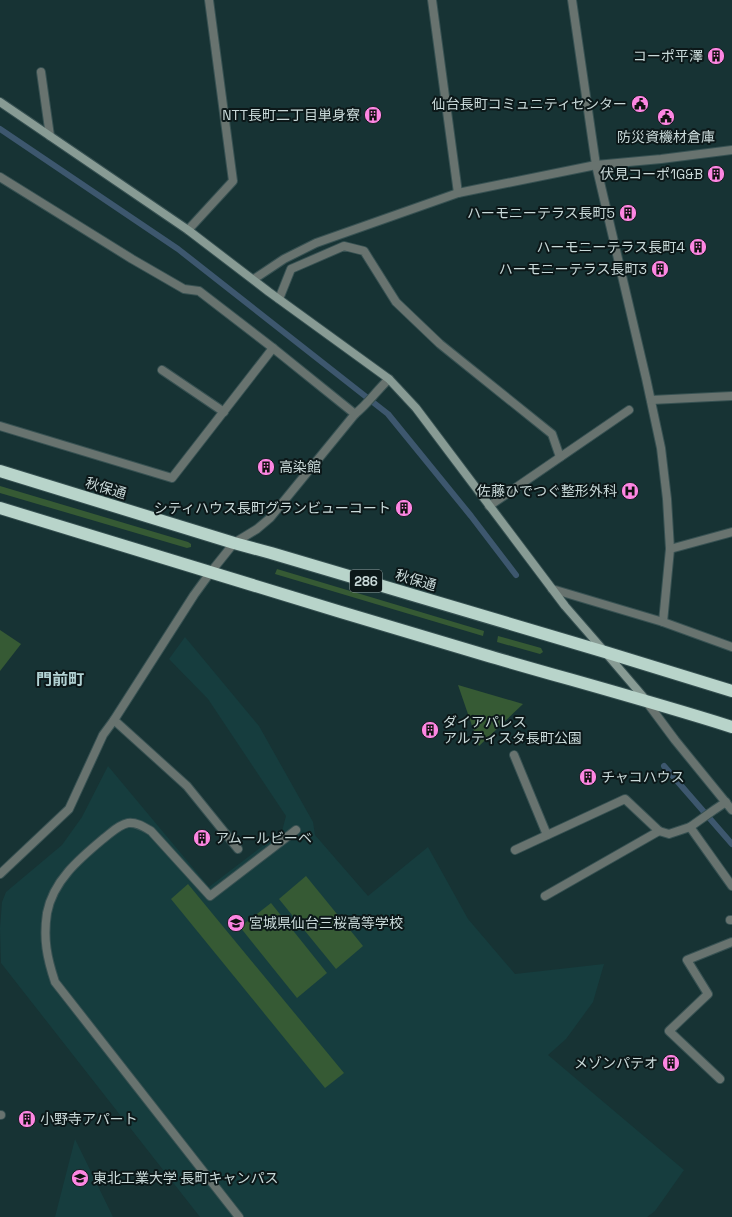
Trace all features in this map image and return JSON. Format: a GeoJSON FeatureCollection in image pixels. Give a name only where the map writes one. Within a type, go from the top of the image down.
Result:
{"type":"FeatureCollection","features":[{"type":"Feature","properties":{"kind":"highway","name":"秋保通"},"geometry":{"type":"LineString","coordinates":[[0,471],[234,544],[271,553],[732,691]]}},
{"type":"Feature","properties":{"kind":"highway","name":"286"},"geometry":{"type":"LineString","coordinates":[[0,508],[210,573],[732,727]]}},
{"type":"Feature","properties":{"kind":"street"},"geometry":{"type":"LineString","coordinates":[[188,230],[233,181],[209,0]]}},
{"type":"Feature","properties":{"kind":"street"},"geometry":{"type":"LineString","coordinates":[[432,0],[458,193]]}},
{"type":"Feature","properties":{"kind":"street"},"geometry":{"type":"LineString","coordinates":[[572,0],[596,165],[661,448],[667,499],[670,548],[663,622]]}},
{"type":"Feature","properties":{"kind":"street"},"geometry":{"type":"LineString","coordinates":[[41,72],[50,136]]}},
{"type":"Feature","properties":{"kind":"street"},"geometry":{"type":"LineString","coordinates":[[0,102],[188,230],[389,379],[416,408],[565,606],[646,701],[675,740],[732,810]]}},
{"type":"Feature","properties":{"kind":"street"},"geometry":{"type":"LineString","coordinates":[[254,279],[284,259],[316,243],[458,193],[596,165],[732,150]]}},
{"type":"Feature","properties":{"kind":"street"},"geometry":{"type":"LineString","coordinates":[[0,177],[184,289],[199,291],[358,412]]}},
{"type":"Feature","properties":{"kind":"street"},"geometry":{"type":"LineString","coordinates":[[279,298],[291,269],[344,246],[364,251],[396,302],[440,344],[552,434],[560,458]]}},
{"type":"Feature","properties":{"kind":"street"},"geometry":{"type":"LineString","coordinates":[[0,426],[172,478],[273,348]]}},
{"type":"Feature","properties":{"kind":"street"},"geometry":{"type":"LineString","coordinates":[[162,370],[224,412]]}},
{"type":"Feature","properties":{"kind":"street"},"geometry":{"type":"LineString","coordinates":[[0,874],[69,809],[103,735],[194,595],[210,573],[234,544],[257,529],[270,518],[358,412],[389,379]]}},
{"type":"Feature","properties":{"kind":"street"},"geometry":{"type":"LineString","coordinates":[[651,400],[732,396]]}},
{"type":"Feature","properties":{"kind":"street"},"geometry":{"type":"LineString","coordinates":[[489,506],[629,410]]}},
{"type":"Feature","properties":{"kind":"street"},"geometry":{"type":"LineString","coordinates":[[670,548],[732,532]]}},
{"type":"Feature","properties":{"kind":"street"},"geometry":{"type":"LineString","coordinates":[[552,589],[663,622],[732,647]]}},
{"type":"Feature","properties":{"kind":"street"},"geometry":{"type":"LineString","coordinates":[[114,720],[187,786],[238,849]]}},
{"type":"Feature","properties":{"kind":"street"},"geometry":{"type":"LineString","coordinates":[[514,755],[547,835]]}},
{"type":"Feature","properties":{"kind":"street"},"geometry":{"type":"LineString","coordinates":[[515,850],[625,799],[659,831],[669,834],[690,827],[726,802]]}},
{"type":"Feature","properties":{"kind":"street"},"geometry":{"type":"LineString","coordinates":[[239,1217],[55,982],[48,961],[44,936],[53,893],[65,874],[85,854],[121,825],[130,823],[139,824],[151,831],[210,896],[296,830]]}},
{"type":"Feature","properties":{"kind":"street"},"geometry":{"type":"LineString","coordinates":[[690,827],[732,886]]}},
{"type":"Feature","properties":{"kind":"street"},"geometry":{"type":"LineString","coordinates":[[545,896],[659,831]]}},
{"type":"Feature","properties":{"kind":"street"},"geometry":{"type":"LineString","coordinates":[[720,1079],[669,1031],[708,994],[687,960],[732,942]]}},
{"type":"Feature","properties":{"kind":"shaded area","name":"宮城県仙台三桜高等学校"},"geometry":{"type":"Polygon","coordinates":[[[185,637],[259,726],[313,822],[315,835],[368,896],[428,847],[468,919],[515,974],[604,964],[593,1002],[566,1039],[548,1055],[684,1170],[655,1211],[647,1217],[200,1217],[1,963],[0,928],[2,902],[6,892],[62,845],[82,817],[108,766],[209,887],[282,831],[286,816],[208,699],[169,659],[185,637]]]}},
{"type":"Feature","properties":{"kind":"shaded area","name":"東北工業大学 長町キャンパス"},"geometry":{"type":"Polygon","coordinates":[[[75,1139],[113,1217],[55,1217],[75,1139]]]}},
{"type":"Feature","properties":{"kind":"green space"},"geometry":{"type":"Polygon","coordinates":[[[0,486],[188,542],[191,544],[191,547],[187,548],[0,493],[0,486]]]}},
{"type":"Feature","properties":{"kind":"green space"},"geometry":{"type":"Polygon","coordinates":[[[277,569],[484,631],[483,636],[275,574],[277,569]]]}},
{"type":"Feature","properties":{"kind":"green space"},"geometry":{"type":"Polygon","coordinates":[[[0,630],[21,644],[0,671],[0,630]]]}},
{"type":"Feature","properties":{"kind":"green space"},"geometry":{"type":"Polygon","coordinates":[[[498,636],[541,648],[543,652],[540,654],[497,642],[498,636]]]}},
{"type":"Feature","properties":{"kind":"green space"},"geometry":{"type":"Polygon","coordinates":[[[458,685],[523,704],[479,746],[458,685]]]}},
{"type":"Feature","properties":{"kind":"green space"},"geometry":{"type":"Polygon","coordinates":[[[306,876],[363,946],[336,969],[279,899],[306,876]]]}},
{"type":"Feature","properties":{"kind":"green space"},"geometry":{"type":"Polygon","coordinates":[[[188,884],[344,1073],[325,1088],[171,899],[188,884]]]}},
{"type":"Feature","properties":{"kind":"green space"},"geometry":{"type":"Polygon","coordinates":[[[271,903],[327,973],[297,998],[240,927],[271,903]]]}},
{"type":"Feature","properties":{"kind":"waterway"},"geometry":{"type":"LineString","coordinates":[[0,129],[178,249],[388,414],[471,516],[516,575]]}},
{"type":"Feature","properties":{"kind":"waterway"},"geometry":{"type":"LineString","coordinates":[[664,766],[732,844]]}},
{"type":"Feature","properties":{"kind":"place","name":"コーポ平澤"},"geometry":{"type":"Point","coordinates":[716,56]}},
{"type":"Feature","properties":{"kind":"place","name":"仙台長町コミュニティセンター"},"geometry":{"type":"Point","coordinates":[640,104]}},
{"type":"Feature","properties":{"kind":"place","name":"NTT長町二丁目単身寮"},"geometry":{"type":"Point","coordinates":[373,115]}},
{"type":"Feature","properties":{"kind":"place","name":"防災資機材倉庫"},"geometry":{"type":"Point","coordinates":[666,117]}},
{"type":"Feature","properties":{"kind":"place","name":"伏見コーポ1G&B"},"geometry":{"type":"Point","coordinates":[716,174]}},
{"type":"Feature","properties":{"kind":"place","name":"ハーモニーテラス長町5"},"geometry":{"type":"Point","coordinates":[628,213]}},
{"type":"Feature","properties":{"kind":"place","name":"ハーモニーテラス長町4"},"geometry":{"type":"Point","coordinates":[698,247]}},
{"type":"Feature","properties":{"kind":"place","name":"ハーモニーテラス長町3"},"geometry":{"type":"Point","coordinates":[660,269]}},
{"type":"Feature","properties":{"kind":"place","name":"高染館"},"geometry":{"type":"Point","coordinates":[266,467]}},
{"type":"Feature","properties":{"kind":"place","name":"佐藤ひでつぐ整形外科"},"geometry":{"type":"Point","coordinates":[630,491]}},
{"type":"Feature","properties":{"kind":"place","name":"シティハウス長町グランビューコート"},"geometry":{"type":"Point","coordinates":[404,508]}},
{"type":"Feature","properties":{"kind":"place","name":"ダイアパレス アルティスタ長町公園"},"geometry":{"type":"Point","coordinates":[430,730]}},
{"type":"Feature","properties":{"kind":"place","name":"チャコハウス"},"geometry":{"type":"Point","coordinates":[588,777]}},
{"type":"Feature","properties":{"kind":"place","name":"アムールビーベ"},"geometry":{"type":"Point","coordinates":[202,838]}},
{"type":"Feature","properties":{"kind":"place","name":"宮城県仙台三桜高等学校"},"geometry":{"type":"Point","coordinates":[236,923]}},
{"type":"Feature","properties":{"kind":"place","name":"メゾンパテオ"},"geometry":{"type":"Point","coordinates":[671,1063]}},
{"type":"Feature","properties":{"kind":"place","name":"小野寺アパート"},"geometry":{"type":"Point","coordinates":[27,1119]}},
{"type":"Feature","properties":{"kind":"place","name":"東北工業大学 長町キャンパス"},"geometry":{"type":"Point","coordinates":[80,1178]}},
{"type":"Feature","properties":{"kind":"district","name":"門前町"},"geometry":{"type":"Point","coordinates":[60,679]}}]}
